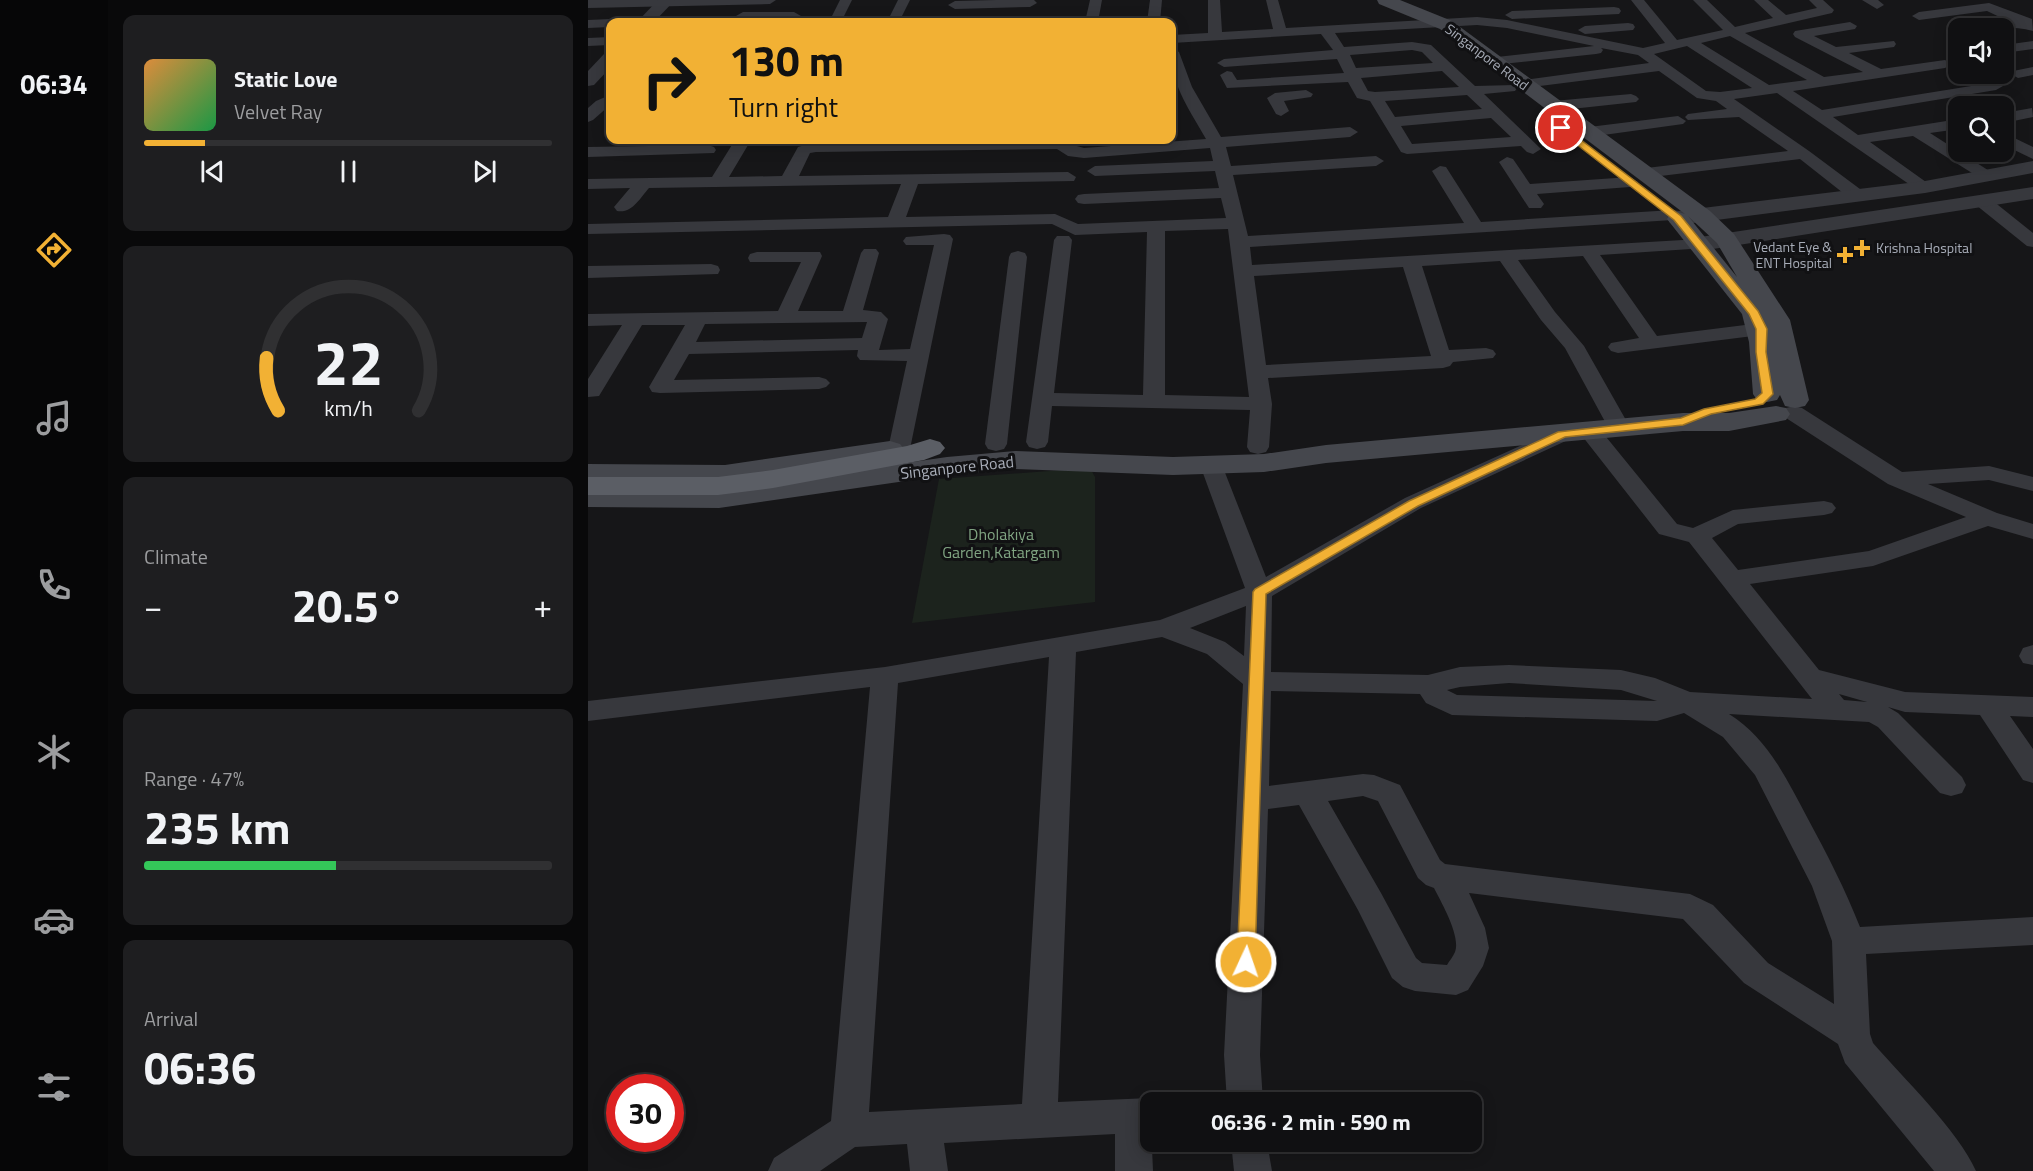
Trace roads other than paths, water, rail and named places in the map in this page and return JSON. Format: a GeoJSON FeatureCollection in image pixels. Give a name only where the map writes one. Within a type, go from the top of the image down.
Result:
{"type":"FeatureCollection","features":[{"type":"Feature","properties":{"kind":"highway"},"geometry":{"type":"LineString","coordinates":[[588,486],[718,486],[773,479],[887,455],[914,453],[930,448]]}},
{"type":"Feature","properties":{"kind":"main road","name":"Singanpore Road"},"geometry":{"type":"LineString","coordinates":[[1377,2],[1409,5],[1684,216],[1726,239],[1777,320],[1778,405]]}},
{"type":"Feature","properties":{"kind":"main road","name":"Singanpore Road"},"geometry":{"type":"LineString","coordinates":[[1377,2],[1437,25],[1493,61],[1517,86],[1553,106],[1588,132],[1637,178],[1684,216],[1700,244],[1754,313],[1761,329],[1761,352],[1778,405]]}},
{"type":"Feature","properties":{"kind":"main road","name":"Singanpore Road"},"geometry":{"type":"LineString","coordinates":[[588,498],[719,499],[947,466],[1015,460],[1173,466],[1264,464],[1326,454],[1683,422],[1729,422],[1778,405]]}},
{"type":"Feature","properties":{"kind":"main road","name":"Singanpore Road"},"geometry":{"type":"LineString","coordinates":[[930,448],[1037,442],[1258,447],[1326,454]]}},
{"type":"Feature","properties":{"kind":"main road","name":"Singanpore Road"},"geometry":{"type":"LineString","coordinates":[[588,473],[725,474],[887,455]]}},
{"type":"Feature","properties":{"kind":"street"},"geometry":{"type":"LineString","coordinates":[[588,4],[770,0]]}},
{"type":"Feature","properties":{"kind":"street"},"geometry":{"type":"LineString","coordinates":[[837,18],[846,0]]}},
{"type":"Feature","properties":{"kind":"street"},"geometry":{"type":"LineString","coordinates":[[895,18],[904,0]]}},
{"type":"Feature","properties":{"kind":"street"},"geometry":{"type":"LineString","coordinates":[[1093,18],[1096,0]]}},
{"type":"Feature","properties":{"kind":"street"},"geometry":{"type":"LineString","coordinates":[[1154,18],[1156,0]]}},
{"type":"Feature","properties":{"kind":"street"},"geometry":{"type":"LineString","coordinates":[[1214,0],[1215,37]]}},
{"type":"Feature","properties":{"kind":"street"},"geometry":{"type":"LineString","coordinates":[[1272,0],[1281,33]]}},
{"type":"Feature","properties":{"kind":"street"},"geometry":{"type":"LineString","coordinates":[[1557,0],[1568,13],[1580,34]]}},
{"type":"Feature","properties":{"kind":"street"},"geometry":{"type":"LineString","coordinates":[[1637,0],[1682,43],[1819,115],[1925,187]]}},
{"type":"Feature","properties":{"kind":"street"},"geometry":{"type":"LineString","coordinates":[[1699,0],[1733,32],[1821,82]]}},
{"type":"Feature","properties":{"kind":"street"},"geometry":{"type":"LineString","coordinates":[[1761,1],[1783,0]]}},
{"type":"Feature","properties":{"kind":"street"},"geometry":{"type":"LineString","coordinates":[[1642,52],[1827,10],[1815,0]]}},
{"type":"Feature","properties":{"kind":"street"},"geometry":{"type":"LineString","coordinates":[[650,18],[666,1]]}},
{"type":"Feature","properties":{"kind":"street"},"geometry":{"type":"LineString","coordinates":[[1761,1],[1783,20]]}},
{"type":"Feature","properties":{"kind":"street"},"geometry":{"type":"LineString","coordinates":[[955,5],[1029,5]]}},
{"type":"Feature","properties":{"kind":"street"},"geometry":{"type":"LineString","coordinates":[[1919,16],[1989,7],[2030,24]]}},
{"type":"Feature","properties":{"kind":"street"},"geometry":{"type":"LineString","coordinates":[[1468,8],[1477,21]]}},
{"type":"Feature","properties":{"kind":"street"},"geometry":{"type":"LineString","coordinates":[[1511,15],[1614,11]]}},
{"type":"Feature","properties":{"kind":"street"},"geometry":{"type":"LineString","coordinates":[[662,18],[688,16]]}},
{"type":"Feature","properties":{"kind":"street"},"geometry":{"type":"LineString","coordinates":[[723,16],[794,16]]}},
{"type":"Feature","properties":{"kind":"street"},"geometry":{"type":"LineString","coordinates":[[1176,39],[1477,21],[1507,24],[1580,34],[1642,52],[1702,95],[1720,97],[1946,64]]}},
{"type":"Feature","properties":{"kind":"street"},"geometry":{"type":"LineString","coordinates":[[588,24],[606,23]]}},
{"type":"Feature","properties":{"kind":"street"},"geometry":{"type":"LineString","coordinates":[[2014,25],[2030,24]]}},
{"type":"Feature","properties":{"kind":"street"},"geometry":{"type":"LineString","coordinates":[[1850,26],[1800,34],[1880,74]]}},
{"type":"Feature","properties":{"kind":"street"},"geometry":{"type":"LineString","coordinates":[[1580,34],[1628,27]]}},
{"type":"Feature","properties":{"kind":"street"},"geometry":{"type":"LineString","coordinates":[[1326,31],[1341,53],[1363,96],[1470,91],[1662,66]]}},
{"type":"Feature","properties":{"kind":"street"},"geometry":{"type":"LineString","coordinates":[[588,42],[606,41]]}},
{"type":"Feature","properties":{"kind":"street"},"geometry":{"type":"LineString","coordinates":[[1836,51],[1889,44]]}},
{"type":"Feature","properties":{"kind":"street"},"geometry":{"type":"LineString","coordinates":[[2014,48],[2033,45]]}},
{"type":"Feature","properties":{"kind":"street"},"geometry":{"type":"LineString","coordinates":[[1355,80],[1232,85],[1225,69],[1341,53],[1418,46],[1426,48],[1530,146],[1407,149],[1376,97]]}},
{"type":"Feature","properties":{"kind":"street"},"geometry":{"type":"LineString","coordinates":[[1493,61],[1621,47]]}},
{"type":"Feature","properties":{"kind":"street"},"geometry":{"type":"LineString","coordinates":[[588,81],[606,64]]}},
{"type":"Feature","properties":{"kind":"street"},"geometry":{"type":"LineString","coordinates":[[1301,136],[1275,98],[1355,80],[1444,66]]}},
{"type":"Feature","properties":{"kind":"street"},"geometry":{"type":"LineString","coordinates":[[1819,115],[1996,86]]}},
{"type":"Feature","properties":{"kind":"street"},"geometry":{"type":"LineString","coordinates":[[1178,88],[1217,144],[1236,223],[1261,404],[1258,447]]}},
{"type":"Feature","properties":{"kind":"street"},"geometry":{"type":"LineString","coordinates":[[1720,97],[1803,154],[1858,196]]}},
{"type":"Feature","properties":{"kind":"street"},"geometry":{"type":"LineString","coordinates":[[1553,106],[1631,99]]}},
{"type":"Feature","properties":{"kind":"street"},"geometry":{"type":"LineString","coordinates":[[588,118],[606,102]]}},
{"type":"Feature","properties":{"kind":"street"},"geometry":{"type":"LineString","coordinates":[[1588,132],[1742,112]]}},
{"type":"Feature","properties":{"kind":"street"},"geometry":{"type":"LineString","coordinates":[[1391,122],[1494,113]]}},
{"type":"Feature","properties":{"kind":"street"},"geometry":{"type":"LineString","coordinates":[[2014,116],[2032,113]]}},
{"type":"Feature","properties":{"kind":"street"},"geometry":{"type":"LineString","coordinates":[[588,118],[606,117]]}},
{"type":"Feature","properties":{"kind":"street"},"geometry":{"type":"LineString","coordinates":[[1855,140],[1948,125]]}},
{"type":"Feature","properties":{"kind":"street"},"geometry":{"type":"LineString","coordinates":[[1914,130],[1986,174]]}},
{"type":"Feature","properties":{"kind":"street"},"geometry":{"type":"LineString","coordinates":[[1067,144],[1074,153],[1136,144],[1217,144],[1350,132]]}},
{"type":"Feature","properties":{"kind":"street"},"geometry":{"type":"LineString","coordinates":[[588,137],[606,137]]}},
{"type":"Feature","properties":{"kind":"street"},"geometry":{"type":"LineString","coordinates":[[717,182],[741,144]]}},
{"type":"Feature","properties":{"kind":"street"},"geometry":{"type":"LineString","coordinates":[[788,181],[804,150],[815,147],[966,144]]}},
{"type":"Feature","properties":{"kind":"street"},"geometry":{"type":"LineString","coordinates":[[2014,144],[2033,154]]}},
{"type":"Feature","properties":{"kind":"street"},"geometry":{"type":"LineString","coordinates":[[588,152],[708,150]]}},
{"type":"Feature","properties":{"kind":"street"},"geometry":{"type":"LineString","coordinates":[[1525,190],[1637,178],[1803,154]]}},
{"type":"Feature","properties":{"kind":"street"},"geometry":{"type":"LineString","coordinates":[[1095,171],[1376,161]]}},
{"type":"Feature","properties":{"kind":"street"},"geometry":{"type":"LineString","coordinates":[[1507,162],[1546,222]]}},
{"type":"Feature","properties":{"kind":"street"},"geometry":{"type":"LineString","coordinates":[[1240,242],[1546,222],[1684,216],[1925,187],[2033,167]]}},
{"type":"Feature","properties":{"kind":"street"},"geometry":{"type":"LineString","coordinates":[[1440,171],[1476,227]]}},
{"type":"Feature","properties":{"kind":"street"},"geometry":{"type":"LineString","coordinates":[[588,184],[1068,177]]}},
{"type":"Feature","properties":{"kind":"street"},"geometry":{"type":"LineString","coordinates":[[895,222],[912,179]]}},
{"type":"Feature","properties":{"kind":"street"},"geometry":{"type":"LineString","coordinates":[[623,207],[644,183]]}},
{"type":"Feature","properties":{"kind":"street"},"geometry":{"type":"LineString","coordinates":[[1083,199],[1229,193]]}},
{"type":"Feature","properties":{"kind":"street"},"geometry":{"type":"LineString","coordinates":[[1244,271],[1700,244],[2033,193]]}},
{"type":"Feature","properties":{"kind":"street"},"geometry":{"type":"LineString","coordinates":[[1982,201],[2033,242]]}},
{"type":"Feature","properties":{"kind":"street"},"geometry":{"type":"LineString","coordinates":[[588,229],[1055,219],[1073,230],[1236,223]]}},
{"type":"Feature","properties":{"kind":"street"},"geometry":{"type":"LineString","coordinates":[[1154,403],[1156,227]]}},
{"type":"Feature","properties":{"kind":"street"},"geometry":{"type":"LineString","coordinates":[[887,455],[918,355],[944,239],[912,241]]}},
{"type":"Feature","properties":{"kind":"street"},"geometry":{"type":"LineString","coordinates":[[1037,442],[1063,240]]}},
{"type":"Feature","properties":{"kind":"street"},"geometry":{"type":"LineString","coordinates":[[1588,251],[1652,343]]}},
{"type":"Feature","properties":{"kind":"street"},"geometry":{"type":"LineString","coordinates":[[851,316],[870,254]]}},
{"type":"Feature","properties":{"kind":"street"},"geometry":{"type":"LineString","coordinates":[[757,258],[813,256],[785,318]]}},
{"type":"Feature","properties":{"kind":"street"},"geometry":{"type":"LineString","coordinates":[[996,444],[1018,257]]}},
{"type":"Feature","properties":{"kind":"street"},"geometry":{"type":"LineString","coordinates":[[1506,257],[1548,316],[1574,346],[1620,429]]}},
{"type":"Feature","properties":{"kind":"street"},"geometry":{"type":"LineString","coordinates":[[1257,372],[1441,362],[1442,357],[1411,262]]}},
{"type":"Feature","properties":{"kind":"street"},"geometry":{"type":"LineString","coordinates":[[588,272],[711,270]]}},
{"type":"Feature","properties":{"kind":"street"},"geometry":{"type":"LineString","coordinates":[[588,320],[851,316],[878,318],[868,356],[918,355]]}},
{"type":"Feature","properties":{"kind":"street"},"geometry":{"type":"LineString","coordinates":[[699,318],[660,387],[819,382]]}},
{"type":"Feature","properties":{"kind":"street"},"geometry":{"type":"LineString","coordinates":[[591,391],[636,319]]}},
{"type":"Feature","properties":{"kind":"street"},"geometry":{"type":"LineString","coordinates":[[1618,346],[1761,329]]}},
{"type":"Feature","properties":{"kind":"street"},"geometry":{"type":"LineString","coordinates":[[682,348],[870,344]]}},
{"type":"Feature","properties":{"kind":"street"},"geometry":{"type":"LineString","coordinates":[[1442,357],[1486,354]]}},
{"type":"Feature","properties":{"kind":"street"},"geometry":{"type":"LineString","coordinates":[[1043,399],[1261,404]]}},
{"type":"Feature","properties":{"kind":"street"},"geometry":{"type":"LineString","coordinates":[[1778,405],[1896,479],[1988,518],[2032,532]]}},
{"type":"Feature","properties":{"kind":"street"},"geometry":{"type":"LineString","coordinates":[[588,711],[885,676],[1164,628],[1259,592],[1413,503],[1576,433],[1668,529],[1696,536],[1836,710]]}},
{"type":"Feature","properties":{"kind":"street"},"geometry":{"type":"LineString","coordinates":[[1211,465],[1259,592],[1242,1055],[1244,1092]]}},
{"type":"Feature","properties":{"kind":"street"},"geometry":{"type":"LineString","coordinates":[[1896,479],[1989,473],[2033,484]]}},
{"type":"Feature","properties":{"kind":"street"},"geometry":{"type":"LineString","coordinates":[[1696,536],[1733,517],[1824,508]]}},
{"type":"Feature","properties":{"kind":"street"},"geometry":{"type":"LineString","coordinates":[[1732,579],[1873,558],[1988,518]]}},
{"type":"Feature","properties":{"kind":"street"},"geometry":{"type":"LineString","coordinates":[[1164,628],[1216,648],[1257,681],[1428,685],[1481,674],[1620,680],[1645,685],[1687,702],[1733,730],[1766,768],[1828,886],[1849,942],[1852,1034],[1858,1052],[1937,1144],[1957,1171]]}},
{"type":"Feature","properties":{"kind":"street"},"geometry":{"type":"LineString","coordinates":[[1039,1121],[1063,647]]}},
{"type":"Feature","properties":{"kind":"street"},"geometry":{"type":"LineString","coordinates":[[849,1130],[885,676]]}},
{"type":"Feature","properties":{"kind":"street"},"geometry":{"type":"LineString","coordinates":[[1810,677],[1905,702],[2033,707]]}},
{"type":"Feature","properties":{"kind":"street"},"geometry":{"type":"LineString","coordinates":[[1687,702],[1875,712],[1882,715],[1951,785]]}},
{"type":"Feature","properties":{"kind":"street"},"geometry":{"type":"LineString","coordinates":[[1993,713],[2033,772]]}},
{"type":"Feature","properties":{"kind":"street"},"geometry":{"type":"LineString","coordinates":[[1253,800],[1363,785],[1382,789],[1389,793],[1429,869],[1437,876],[1690,907],[1701,914],[1756,973],[1852,1034]]}},
{"type":"Feature","properties":{"kind":"street"},"geometry":{"type":"LineString","coordinates":[[1307,792],[1370,902],[1404,968],[1415,977],[1456,980],[1471,956],[1473,944],[1469,928],[1445,878]]}},
{"type":"Feature","properties":{"kind":"street"},"geometry":{"type":"LineString","coordinates":[[1849,942],[2033,931]]}},
{"type":"Feature","properties":{"kind":"street"},"geometry":{"type":"LineString","coordinates":[[787,1171],[849,1130],[1140,1116]]}},
{"type":"Feature","properties":{"kind":"street"},"geometry":{"type":"LineString","coordinates":[[924,1127],[929,1171]]}},
{"type":"Feature","properties":{"kind":"street"},"geometry":{"type":"LineString","coordinates":[[1134,1171],[1140,1130]]}},
{"type":"Feature","properties":{"kind":"street"},"geometry":{"type":"LineString","coordinates":[[1250,1152],[1253,1171]]}},
{"type":"Feature","properties":{"kind":"place","name":"Krishna Hospital"},"geometry":{"type":"Point","coordinates":[1862,248]}},
{"type":"Feature","properties":{"kind":"place","name":"Vedant Eye & ENT Hospital"},"geometry":{"type":"Point","coordinates":[1845,255]}},
{"type":"Feature","properties":{"kind":"park label","name":"Dholakiya Garden,Katargam"},"geometry":{"type":"Point","coordinates":[1001,543]}}]}
